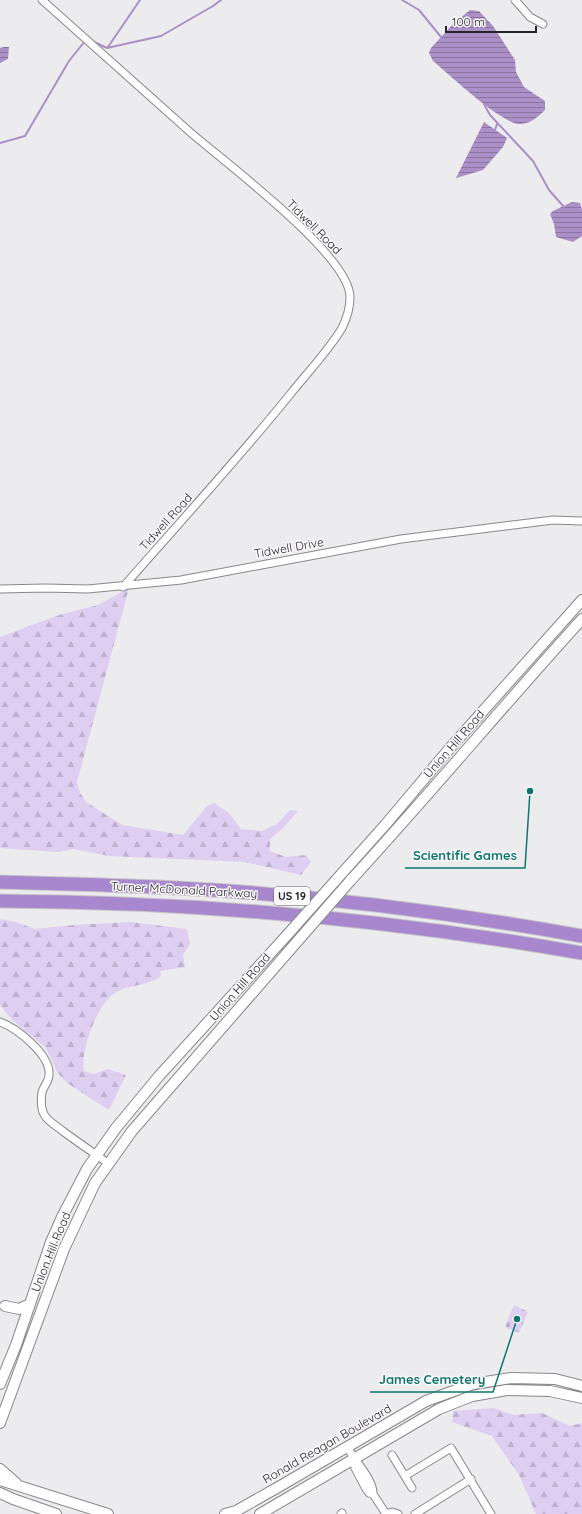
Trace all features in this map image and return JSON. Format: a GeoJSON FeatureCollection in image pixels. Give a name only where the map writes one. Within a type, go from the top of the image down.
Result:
{"type":"FeatureCollection","features":[{"type":"Feature","properties":{"kind":"highway","name":"Turner McDonald Parkway"},"geometry":{"type":"LineString","coordinates":[[0,882],[170,887],[301,897],[428,912],[582,936]]}},
{"type":"Feature","properties":{"kind":"highway","name":"Turner McDonald Parkway"},"geometry":{"type":"LineString","coordinates":[[0,901],[61,901],[176,905],[365,921],[489,938],[582,954]]}},
{"type":"Feature","properties":{"kind":"street","name":"Tidwell Road"},"geometry":{"type":"LineString","coordinates":[[42,0],[191,132],[295,221],[334,263],[342,276],[350,295],[348,311],[342,327],[332,342],[275,413],[123,587]]}},
{"type":"Feature","properties":{"kind":"street"},"geometry":{"type":"LineString","coordinates":[[515,0],[530,17],[544,24]]}},
{"type":"Feature","properties":{"kind":"street","name":"Tidwell Drive"},"geometry":{"type":"LineString","coordinates":[[0,590],[123,587],[181,580],[416,537],[553,520],[582,521]]}},
{"type":"Feature","properties":{"kind":"street","name":"Union Hill Road"},"geometry":{"type":"LineString","coordinates":[[0,1384],[23,1325],[51,1242],[62,1216],[87,1169],[116,1128],[159,1076],[386,824],[454,743],[582,600]]}},
{"type":"Feature","properties":{"kind":"street","name":"Union Hill Road"},"geometry":{"type":"LineString","coordinates":[[0,1423],[64,1249],[89,1196],[132,1130],[350,881],[413,812],[520,687],[582,620]]}},
{"type":"Feature","properties":{"kind":"street"},"geometry":{"type":"LineString","coordinates":[[0,1022],[17,1031],[46,1059],[49,1076],[42,1092],[42,1108],[45,1116],[109,1164]]}},
{"type":"Feature","properties":{"kind":"street"},"geometry":{"type":"LineString","coordinates":[[23,1325],[17,1314],[5,1306],[19,1309],[30,1304]]}},
{"type":"Feature","properties":{"kind":"street","name":"Ronald Reagan Boulevard"},"geometry":{"type":"LineString","coordinates":[[225,1514],[236,1511],[426,1401],[473,1384],[511,1378],[555,1379],[582,1386]]}},
{"type":"Feature","properties":{"kind":"street"},"geometry":{"type":"LineString","coordinates":[[260,1514],[439,1410],[472,1396],[507,1390],[550,1391],[582,1398]]}},
{"type":"Feature","properties":{"kind":"street"},"geometry":{"type":"LineString","coordinates":[[346,1447],[354,1460],[360,1466],[374,1490],[373,1494],[386,1514],[392,1512],[398,1514]]}},
{"type":"Feature","properties":{"kind":"street"},"geometry":{"type":"LineString","coordinates":[[405,1476],[452,1448],[491,1514]]}},
{"type":"Feature","properties":{"kind":"street"},"geometry":{"type":"LineString","coordinates":[[392,1455],[412,1488]]}},
{"type":"Feature","properties":{"kind":"street"},"geometry":{"type":"LineString","coordinates":[[0,1469],[12,1480],[26,1489]]}},
{"type":"Feature","properties":{"kind":"street"},"geometry":{"type":"LineString","coordinates":[[416,1514],[471,1479]]}},
{"type":"Feature","properties":{"kind":"street"},"geometry":{"type":"LineString","coordinates":[[0,1480],[108,1514]]}},
{"type":"Feature","properties":{"kind":"street"},"geometry":{"type":"LineString","coordinates":[[0,1493],[56,1514]]}},
{"type":"Feature","properties":{"kind":"street"},"geometry":{"type":"LineString","coordinates":[[0,1496],[13,1499]]}},
{"type":"Feature","properties":{"kind":"green space"},"geometry":{"type":"Polygon","coordinates":[[[129,588],[77,782],[80,793],[86,802],[122,825],[183,835],[207,806],[214,803],[229,813],[241,829],[262,831],[277,824],[290,810],[298,811],[282,829],[270,839],[270,851],[286,857],[306,855],[311,862],[301,875],[245,862],[109,856],[73,849],[58,852],[0,848],[0,637],[59,615],[98,605],[129,588]]]}},
{"type":"Feature","properties":{"kind":"green space"},"geometry":{"type":"Polygon","coordinates":[[[0,919],[16,922],[35,929],[130,922],[187,929],[190,944],[183,955],[185,967],[160,971],[161,976],[155,980],[120,990],[108,999],[96,1017],[87,1040],[83,1062],[84,1071],[94,1074],[108,1069],[126,1075],[109,1110],[67,1083],[57,1072],[45,1047],[12,1020],[0,1005],[0,919]]]}},
{"type":"Feature","properties":{"kind":"green space"},"geometry":{"type":"Polygon","coordinates":[[[514,1305],[528,1312],[519,1333],[505,1327],[514,1305]]]}},
{"type":"Feature","properties":{"kind":"green space"},"geometry":{"type":"Polygon","coordinates":[[[494,1408],[513,1415],[542,1413],[570,1426],[582,1423],[582,1514],[536,1514],[519,1475],[492,1436],[452,1422],[453,1411],[494,1408]]]}},
{"type":"Feature","properties":{"kind":"shaded area"},"geometry":{"type":"Polygon","coordinates":[[[470,10],[479,11],[493,26],[515,60],[516,72],[524,87],[545,101],[545,110],[532,121],[522,124],[514,123],[503,117],[490,109],[433,61],[429,53],[431,48],[454,23],[470,10]]]}},
{"type":"Feature","properties":{"kind":"shaded area"},"geometry":{"type":"Polygon","coordinates":[[[9,47],[8,59],[0,63],[0,48],[9,47]]]}},
{"type":"Feature","properties":{"kind":"shaded area"},"geometry":{"type":"Polygon","coordinates":[[[484,122],[507,138],[503,147],[483,170],[456,178],[484,122]]]}},
{"type":"Feature","properties":{"kind":"shaded area"},"geometry":{"type":"Polygon","coordinates":[[[572,202],[580,203],[582,210],[582,236],[573,242],[556,237],[554,224],[550,214],[572,202]]]}},
{"type":"Feature","properties":{"kind":"waterway"},"geometry":{"type":"LineString","coordinates":[[108,47],[140,0]]}},
{"type":"Feature","properties":{"kind":"waterway"},"geometry":{"type":"LineString","coordinates":[[92,41],[107,48],[161,36],[221,0]]}},
{"type":"Feature","properties":{"kind":"waterway"},"geometry":{"type":"LineString","coordinates":[[402,0],[419,10],[441,37]]}},
{"type":"Feature","properties":{"kind":"waterway"},"geometry":{"type":"LineString","coordinates":[[0,143],[25,136],[69,61],[85,41]]}},
{"type":"Feature","properties":{"kind":"waterway"},"geometry":{"type":"LineString","coordinates":[[484,104],[490,115],[533,161],[549,190],[564,207]]}},
{"type":"Feature","properties":{"kind":"waterway"},"geometry":{"type":"LineString","coordinates":[[495,130],[497,124]]}},
{"type":"Feature","properties":{"kind":"place","name":"Scientific Games"},"geometry":{"type":"Point","coordinates":[530,791]}},
{"type":"Feature","properties":{"kind":"place","name":"James Cemetery"},"geometry":{"type":"Point","coordinates":[517,1319]}}]}
